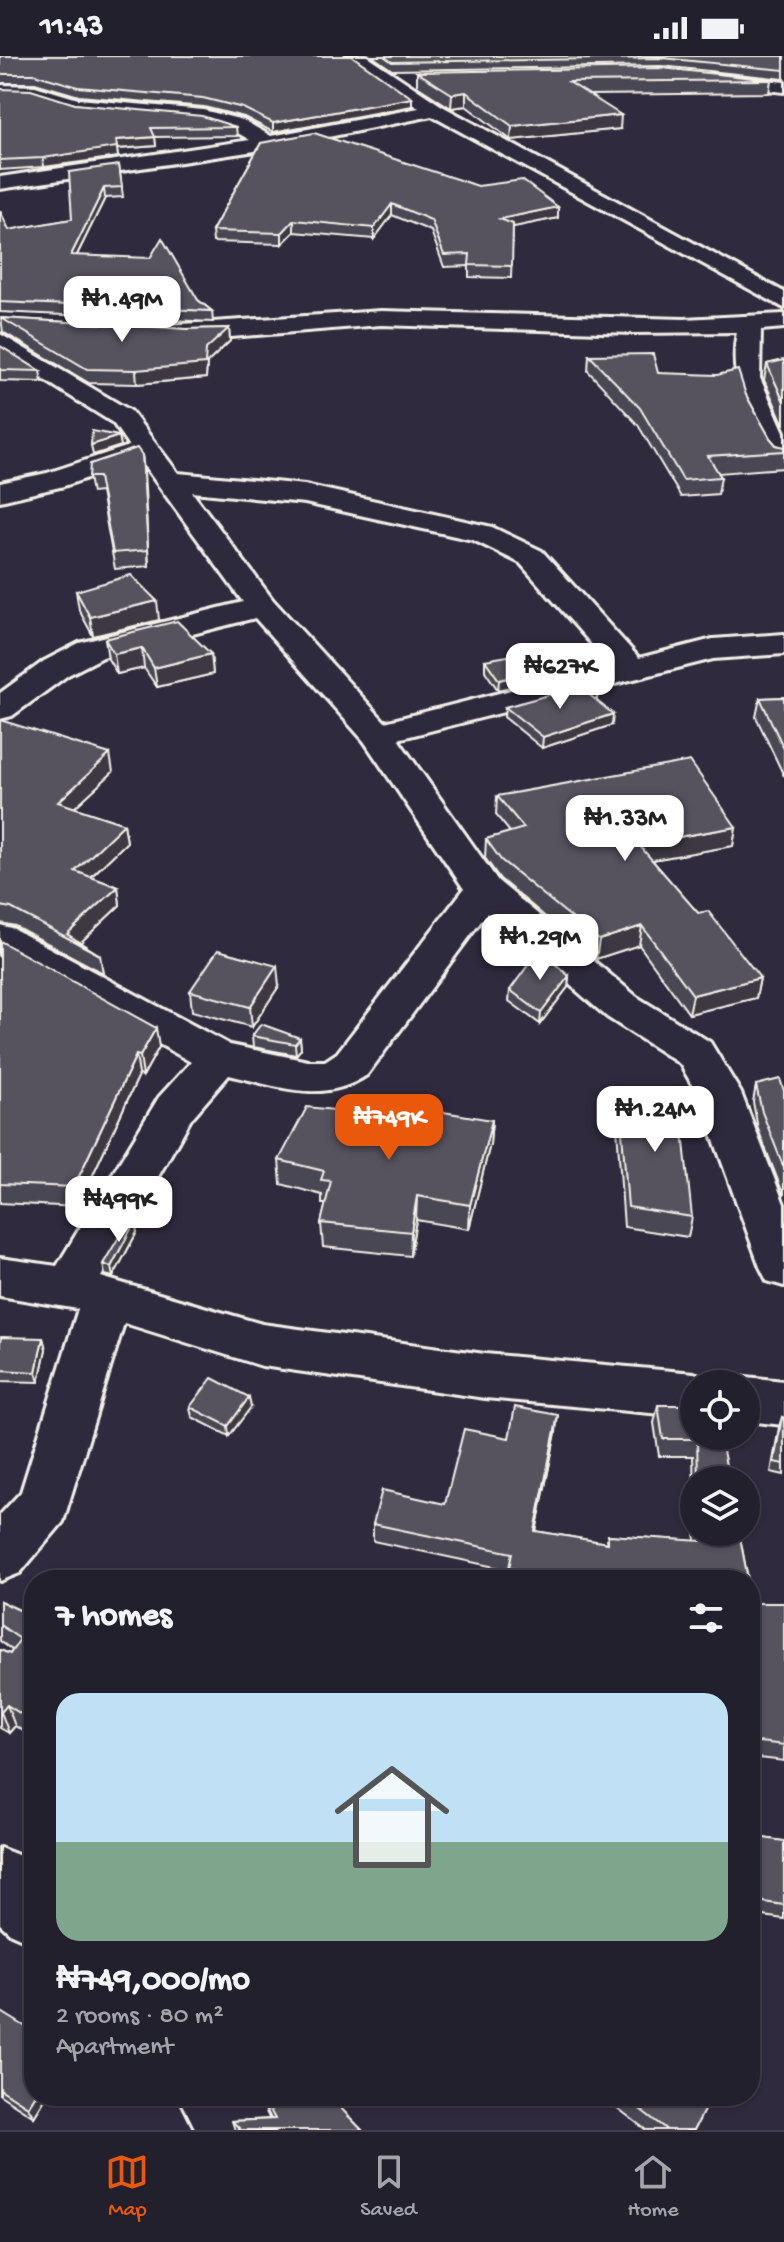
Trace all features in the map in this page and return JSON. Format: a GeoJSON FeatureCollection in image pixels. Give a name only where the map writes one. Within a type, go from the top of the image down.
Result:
{"type":"FeatureCollection","features":[{"type":"Feature","properties":{"kind":"street"},"geometry":{"type":"LineString","coordinates":[[355,56],[435,110],[784,301]]}},
{"type":"Feature","properties":{"kind":"street"},"geometry":{"type":"LineString","coordinates":[[386,78],[417,77]]}},
{"type":"Feature","properties":{"kind":"street"},"geometry":{"type":"LineString","coordinates":[[693,77],[784,87]]}},
{"type":"Feature","properties":{"kind":"street"},"geometry":{"type":"LineString","coordinates":[[0,90],[35,91],[76,104],[203,116],[236,124],[269,143]]}},
{"type":"Feature","properties":{"kind":"street"},"geometry":{"type":"LineString","coordinates":[[0,183],[269,143],[435,110]]}},
{"type":"Feature","properties":{"kind":"street"},"geometry":{"type":"LineString","coordinates":[[150,332],[251,331],[377,318],[750,325],[784,321]]}},
{"type":"Feature","properties":{"kind":"street"},"geometry":{"type":"LineString","coordinates":[[750,325],[744,348],[752,405],[784,453]]}},
{"type":"Feature","properties":{"kind":"street"},"geometry":{"type":"LineString","coordinates":[[5,329],[122,417],[262,607],[377,734],[484,890],[622,1007],[695,1053],[719,1093],[784,1267]]}},
{"type":"Feature","properties":{"kind":"street"},"geometry":{"type":"LineString","coordinates":[[0,492],[54,480],[147,449]]}},
{"type":"Feature","properties":{"kind":"street"},"geometry":{"type":"LineString","coordinates":[[169,481],[305,494],[482,533],[531,557],[630,668]]}},
{"type":"Feature","properties":{"kind":"street"},"geometry":{"type":"LineString","coordinates":[[0,709],[56,668],[91,650],[262,607]]}},
{"type":"Feature","properties":{"kind":"street"},"geometry":{"type":"LineString","coordinates":[[377,734],[713,649],[784,644]]}},
{"type":"Feature","properties":{"kind":"street"},"geometry":{"type":"LineString","coordinates":[[0,938],[219,1058],[308,1077],[334,1076],[352,1064],[484,890]]}},
{"type":"Feature","properties":{"kind":"street"},"geometry":{"type":"LineString","coordinates":[[0,1555],[44,1505],[88,1293],[175,1108],[219,1058]]}},
{"type":"Feature","properties":{"kind":"street"},"geometry":{"type":"LineString","coordinates":[[0,1277],[88,1293],[262,1345],[485,1376],[680,1394]]}},
{"type":"Feature","properties":{"kind":"street"},"geometry":{"type":"LineString","coordinates":[[760,1400],[784,1403]]}},
{"type":"Feature","properties":{"kind":"street"},"geometry":{"type":"LineString","coordinates":[[0,1880],[24,1902]]}},
{"type":"Feature","properties":{"kind":"street"},"geometry":{"type":"LineString","coordinates":[[221,2106],[239,2130]]}},
{"type":"Feature","properties":{"kind":"building"},"geometry":{"type":"Polygon","coordinates":[[[0,56],[352,56],[412,98],[273,123],[243,108],[203,98],[78,87],[34,74],[0,74],[0,56]]]}},
{"type":"Feature","properties":{"kind":"building"},"geometry":{"type":"Polygon","coordinates":[[[384,56],[784,56],[784,70],[662,58],[392,62],[384,56]]]}},
{"type":"Feature","properties":{"kind":"building"},"geometry":{"type":"Polygon","coordinates":[[[662,68],[771,80],[569,82],[621,115],[512,126],[466,92],[452,94],[417,72],[662,68]]]}},
{"type":"Feature","properties":{"kind":"building"},"geometry":{"type":"Polygon","coordinates":[[[0,89],[31,90],[75,104],[202,116],[236,127],[151,128],[155,137],[116,140],[117,147],[43,158],[0,160],[0,89]]]}},
{"type":"Feature","properties":{"kind":"building"},"geometry":{"type":"Polygon","coordinates":[[[314,133],[478,186],[522,180],[558,207],[500,219],[513,224],[512,266],[469,265],[470,254],[444,255],[431,220],[392,204],[374,228],[294,220],[282,233],[212,231],[261,143],[314,133]]]}},
{"type":"Feature","properties":{"kind":"building"},"geometry":{"type":"Polygon","coordinates":[[[119,165],[122,187],[104,188],[71,255],[150,258],[162,238],[198,300],[212,311],[0,302],[0,211],[9,230],[72,219],[69,172],[119,165]]]}},
{"type":"Feature","properties":{"kind":"building"},"geometry":{"type":"Polygon","coordinates":[[[1,318],[186,329],[229,328],[206,349],[205,364],[136,370],[87,369],[1,318]]]}},
{"type":"Feature","properties":{"kind":"building"},"geometry":{"type":"Polygon","coordinates":[[[0,346],[40,371],[0,370],[0,346]]]}},
{"type":"Feature","properties":{"kind":"building"},"geometry":{"type":"Polygon","coordinates":[[[653,354],[658,373],[717,375],[738,370],[746,395],[770,438],[776,445],[784,447],[784,451],[708,456],[721,477],[683,480],[640,408],[589,355],[653,354]]]}},
{"type":"Feature","properties":{"kind":"building"},"geometry":{"type":"Polygon","coordinates":[[[784,360],[784,402],[767,364],[784,360]]]}},
{"type":"Feature","properties":{"kind":"building"},"geometry":{"type":"Polygon","coordinates":[[[92,431],[119,436],[91,445],[92,431]]]}},
{"type":"Feature","properties":{"kind":"building"},"geometry":{"type":"Polygon","coordinates":[[[137,448],[142,455],[148,550],[113,553],[99,477],[89,477],[90,464],[137,448]]]}},
{"type":"Feature","properties":{"kind":"building"},"geometry":{"type":"Polygon","coordinates":[[[131,575],[157,601],[90,617],[76,591],[131,575]]]}},
{"type":"Feature","properties":{"kind":"building"},"geometry":{"type":"Polygon","coordinates":[[[177,621],[211,654],[154,668],[142,648],[114,654],[105,639],[177,621]]]}},
{"type":"Feature","properties":{"kind":"building"},"geometry":{"type":"Polygon","coordinates":[[[560,647],[573,661],[499,680],[485,660],[560,647]]]}},
{"type":"Feature","properties":{"kind":"building"},"geometry":{"type":"Polygon","coordinates":[[[592,683],[598,689],[586,692],[613,714],[543,737],[505,707],[592,683]]]}},
{"type":"Feature","properties":{"kind":"building"},"geometry":{"type":"Polygon","coordinates":[[[784,697],[784,749],[760,698],[784,697]]]}},
{"type":"Feature","properties":{"kind":"building"},"geometry":{"type":"Polygon","coordinates":[[[0,720],[110,754],[58,802],[124,824],[75,871],[118,887],[67,934],[100,955],[11,908],[0,906],[0,720]]]}},
{"type":"Feature","properties":{"kind":"building"},"geometry":{"type":"Polygon","coordinates":[[[690,761],[736,827],[638,844],[698,913],[708,911],[760,978],[693,995],[642,926],[599,940],[501,860],[486,839],[524,828],[497,796],[690,761]]]}},
{"type":"Feature","properties":{"kind":"building"},"geometry":{"type":"Polygon","coordinates":[[[0,941],[156,1028],[140,1056],[136,1055],[74,1187],[0,1184],[0,941]]]}},
{"type":"Feature","properties":{"kind":"building"},"geometry":{"type":"Polygon","coordinates":[[[218,950],[277,966],[250,1007],[190,991],[218,950]]]}},
{"type":"Feature","properties":{"kind":"building"},"geometry":{"type":"Polygon","coordinates":[[[539,950],[569,976],[541,1013],[510,990],[539,950]]]}},
{"type":"Feature","properties":{"kind":"building"},"geometry":{"type":"Polygon","coordinates":[[[261,1024],[300,1038],[295,1044],[252,1036],[261,1024]]]}},
{"type":"Feature","properties":{"kind":"building"},"geometry":{"type":"Polygon","coordinates":[[[780,1079],[784,1091],[784,1168],[762,1112],[756,1085],[780,1079]]]}},
{"type":"Feature","properties":{"kind":"building"},"geometry":{"type":"Polygon","coordinates":[[[619,1094],[679,1095],[692,1217],[628,1207],[619,1094]]]}},
{"type":"Feature","properties":{"kind":"building"},"geometry":{"type":"Polygon","coordinates":[[[401,1105],[492,1120],[470,1205],[417,1196],[411,1232],[321,1223],[331,1181],[321,1180],[324,1171],[279,1160],[307,1107],[398,1117],[401,1105]]]}},
{"type":"Feature","properties":{"kind":"building"},"geometry":{"type":"Polygon","coordinates":[[[129,1220],[135,1221],[111,1267],[103,1264],[129,1220]]]}},
{"type":"Feature","properties":{"kind":"building"},"geometry":{"type":"Polygon","coordinates":[[[1,1337],[43,1338],[36,1372],[0,1370],[1,1337]]]}},
{"type":"Feature","properties":{"kind":"building"},"geometry":{"type":"Polygon","coordinates":[[[212,1378],[249,1397],[228,1426],[190,1407],[212,1378]]]}},
{"type":"Feature","properties":{"kind":"building"},"geometry":{"type":"Polygon","coordinates":[[[658,1405],[680,1405],[680,1439],[663,1439],[658,1405]]]}},
{"type":"Feature","properties":{"kind":"building"},"geometry":{"type":"Polygon","coordinates":[[[515,1407],[558,1415],[535,1531],[608,1543],[608,1535],[680,1540],[680,1546],[742,1546],[746,1570],[520,1570],[509,1568],[512,1553],[373,1524],[382,1490],[445,1504],[464,1429],[509,1438],[515,1407]]]}},
{"type":"Feature","properties":{"kind":"building"},"geometry":{"type":"Polygon","coordinates":[[[784,1418],[784,1464],[774,1462],[784,1418]]]}},
{"type":"Feature","properties":{"kind":"building"},"geometry":{"type":"Polygon","coordinates":[[[697,1450],[723,1450],[726,1466],[698,1466],[697,1450]]]}},
{"type":"Feature","properties":{"kind":"building"},"geometry":{"type":"Polygon","coordinates":[[[0,1601],[24,1612],[24,1716],[7,1705],[0,1712],[0,1650],[10,1654],[20,1639],[0,1625],[0,1601]]]}},
{"type":"Feature","properties":{"kind":"building"},"geometry":{"type":"Polygon","coordinates":[[[760,1603],[784,1603],[784,1745],[760,1742],[760,1603]]]}},
{"type":"Feature","properties":{"kind":"building"},"geometry":{"type":"Polygon","coordinates":[[[760,1837],[784,1841],[784,1905],[760,1901],[760,1837]]]}},
{"type":"Feature","properties":{"kind":"building"},"geometry":{"type":"Polygon","coordinates":[[[0,2011],[24,2026],[24,2104],[0,2089],[0,2011]]]}},
{"type":"Feature","properties":{"kind":"building"},"geometry":{"type":"Polygon","coordinates":[[[268,2106],[339,2106],[362,2130],[241,2130],[232,2121],[275,2119],[268,2106]]]}},
{"type":"Feature","properties":{"kind":"building"},"geometry":{"type":"Polygon","coordinates":[[[636,2106],[706,2106],[694,2130],[667,2130],[636,2106]]]}}]}
